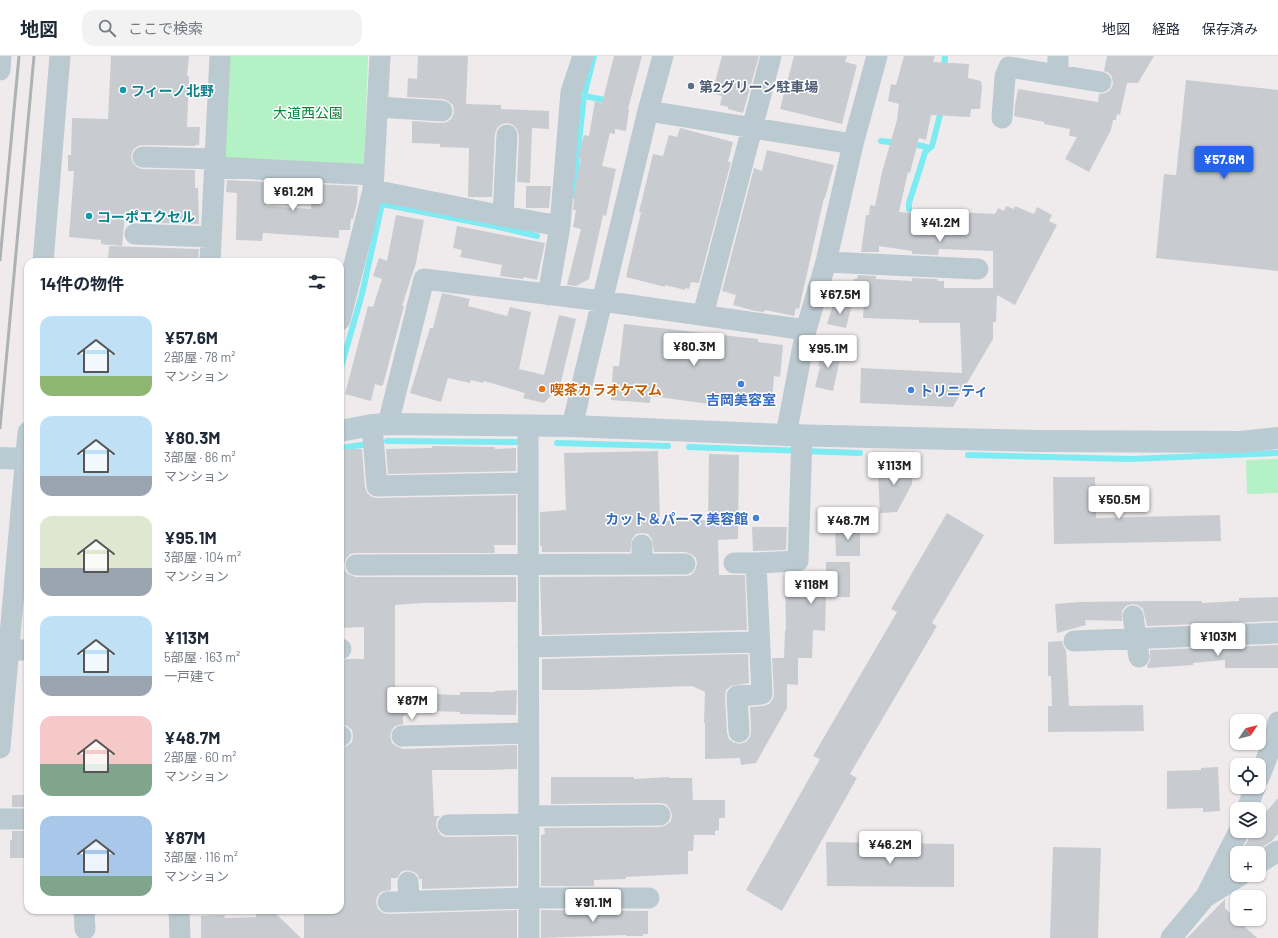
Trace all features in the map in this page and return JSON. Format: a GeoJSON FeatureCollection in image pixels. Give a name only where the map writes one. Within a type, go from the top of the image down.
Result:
{"type":"FeatureCollection","features":[{"type":"Feature","properties":{"kind":"street"},"geometry":{"type":"LineString","coordinates":[[0,70],[1,56]]}},
{"type":"Feature","properties":{"kind":"street"},"geometry":{"type":"LineString","coordinates":[[43,258],[60,56]]}},
{"type":"Feature","properties":{"kind":"street"},"geometry":{"type":"LineString","coordinates":[[210,258],[220,56]]}},
{"type":"Feature","properties":{"kind":"street"},"geometry":{"type":"LineString","coordinates":[[344,304],[374,182],[380,56]]}},
{"type":"Feature","properties":{"kind":"street"},"geometry":{"type":"LineString","coordinates":[[548,295],[560,226],[572,92],[583,56]]}},
{"type":"Feature","properties":{"kind":"street"},"geometry":{"type":"LineString","coordinates":[[572,426],[648,111],[663,56]]}},
{"type":"Feature","properties":{"kind":"street"},"geometry":{"type":"LineString","coordinates":[[703,315],[751,127],[771,56]]}},
{"type":"Feature","properties":{"kind":"street"},"geometry":{"type":"LineString","coordinates":[[734,563],[798,561],[794,435],[806,330],[826,262],[853,144],[877,56]]}},
{"type":"Feature","properties":{"kind":"street"},"geometry":{"type":"LineString","coordinates":[[1002,118],[1005,77],[1009,67],[1058,65],[1101,82]]}},
{"type":"Feature","properties":{"kind":"street"},"geometry":{"type":"LineString","coordinates":[[377,107],[442,111]]}},
{"type":"Feature","properties":{"kind":"street"},"geometry":{"type":"LineString","coordinates":[[648,111],[853,144]]}},
{"type":"Feature","properties":{"kind":"street"},"geometry":{"type":"LineString","coordinates":[[503,216],[507,135]]}},
{"type":"Feature","properties":{"kind":"street"},"geometry":{"type":"LineString","coordinates":[[143,157],[214,163],[374,182],[503,216],[560,226]]}},
{"type":"Feature","properties":{"kind":"street"},"geometry":{"type":"LineString","coordinates":[[135,234],[211,237]]}},
{"type":"Feature","properties":{"kind":"street"},"geometry":{"type":"LineString","coordinates":[[826,262],[978,269]]}},
{"type":"Feature","properties":{"kind":"street"},"geometry":{"type":"LineString","coordinates":[[527,483],[377,486],[380,424],[424,279],[703,315],[806,330]]}},
{"type":"Feature","properties":{"kind":"street"},"geometry":{"type":"LineString","coordinates":[[344,430],[380,424],[572,426],[794,435],[1028,441],[1240,442],[1278,438]]}},
{"type":"Feature","properties":{"kind":"street"},"geometry":{"type":"LineString","coordinates":[[528,426],[529,938]]}},
{"type":"Feature","properties":{"kind":"street"},"geometry":{"type":"LineString","coordinates":[[0,458],[24,459]]}},
{"type":"Feature","properties":{"kind":"street"},"geometry":{"type":"LineString","coordinates":[[0,748],[18,650],[24,523]]}},
{"type":"Feature","properties":{"kind":"street"},"geometry":{"type":"LineString","coordinates":[[356,565],[528,565],[642,555],[685,564]]}},
{"type":"Feature","properties":{"kind":"street"},"geometry":{"type":"LineString","coordinates":[[739,732],[737,696],[762,694],[756,563]]}},
{"type":"Feature","properties":{"kind":"street"},"geometry":{"type":"LineString","coordinates":[[1133,616],[1137,648]]}},
{"type":"Feature","properties":{"kind":"street"},"geometry":{"type":"LineString","coordinates":[[1074,641],[1137,648],[1278,634]]}},
{"type":"Feature","properties":{"kind":"street"},"geometry":{"type":"LineString","coordinates":[[528,647],[759,642]]}},
{"type":"Feature","properties":{"kind":"street"},"geometry":{"type":"LineString","coordinates":[[1266,760],[1276,734],[1278,722]]}},
{"type":"Feature","properties":{"kind":"street"},"geometry":{"type":"LineString","coordinates":[[402,736],[422,745],[528,733]]}},
{"type":"Feature","properties":{"kind":"street"},"geometry":{"type":"LineString","coordinates":[[448,825],[660,815]]}},
{"type":"Feature","properties":{"kind":"street"},"geometry":{"type":"LineString","coordinates":[[0,819],[24,819]]}},
{"type":"Feature","properties":{"kind":"street"},"geometry":{"type":"LineString","coordinates":[[1171,938],[1206,896],[1235,838]]}},
{"type":"Feature","properties":{"kind":"street"},"geometry":{"type":"LineString","coordinates":[[1266,859],[1278,851]]}},
{"type":"Feature","properties":{"kind":"street"},"geometry":{"type":"LineString","coordinates":[[1206,896],[1230,882]]}},
{"type":"Feature","properties":{"kind":"street"},"geometry":{"type":"LineString","coordinates":[[388,902],[408,891],[529,898],[649,898]]}},
{"type":"Feature","properties":{"kind":"street"},"geometry":{"type":"LineString","coordinates":[[179,914],[180,938]]}},
{"type":"Feature","properties":{"kind":"green space","name":"大道西公園"},"geometry":{"type":"Polygon","coordinates":[[[227,56],[368,56],[364,163],[356,170],[228,164],[223,156],[227,56]]]}},
{"type":"Feature","properties":{"kind":"green space"},"geometry":{"type":"Polygon","coordinates":[[[1278,459],[1278,493],[1247,494],[1246,460],[1278,459]]]}},
{"type":"Feature","properties":{"kind":"building"},"geometry":{"type":"Polygon","coordinates":[[[111,56],[189,56],[187,76],[189,76],[187,127],[200,127],[199,145],[143,145],[138,146],[133,150],[131,157],[133,163],[142,169],[195,170],[195,188],[198,188],[199,224],[157,223],[157,214],[125,214],[122,246],[101,244],[101,240],[69,237],[74,171],[68,171],[68,155],[71,155],[72,118],[108,119],[111,56]]]}},
{"type":"Feature","properties":{"kind":"building"},"geometry":{"type":"Polygon","coordinates":[[[418,56],[468,56],[466,104],[501,105],[501,109],[549,111],[549,129],[532,128],[530,183],[517,182],[519,136],[517,129],[508,123],[502,124],[497,128],[495,134],[492,197],[468,197],[469,148],[440,147],[440,144],[412,143],[412,121],[447,122],[452,118],[454,112],[453,105],[443,99],[407,97],[408,78],[417,79],[418,56]]]}},
{"type":"Feature","properties":{"kind":"building"},"geometry":{"type":"Polygon","coordinates":[[[614,56],[642,56],[628,109],[626,131],[615,129],[615,134],[610,133],[602,166],[616,169],[606,216],[603,215],[589,279],[576,286],[567,285],[581,229],[573,227],[576,210],[573,210],[575,186],[581,159],[578,158],[584,135],[589,136],[595,101],[602,103],[614,56]]]}},
{"type":"Feature","properties":{"kind":"building"},"geometry":{"type":"Polygon","coordinates":[[[722,56],[759,56],[743,113],[720,105],[722,96],[712,93],[722,56]]]}},
{"type":"Feature","properties":{"kind":"building"},"geometry":{"type":"Polygon","coordinates":[[[794,56],[847,56],[845,62],[857,65],[842,124],[780,109],[794,56]]]}},
{"type":"Feature","properties":{"kind":"building"},"geometry":{"type":"Polygon","coordinates":[[[904,56],[935,56],[933,62],[969,64],[968,78],[981,81],[982,87],[980,109],[971,109],[970,117],[931,115],[926,140],[919,138],[910,173],[908,172],[899,212],[955,216],[955,212],[995,214],[998,208],[1004,211],[1006,206],[1014,209],[1015,206],[1034,214],[1037,207],[1052,215],[1049,221],[1057,225],[1015,305],[997,295],[996,322],[993,322],[993,339],[953,407],[860,403],[861,368],[962,373],[960,323],[919,323],[919,320],[863,318],[864,303],[853,301],[854,279],[857,279],[858,275],[876,276],[876,279],[912,281],[912,278],[937,279],[937,281],[944,281],[944,288],[993,288],[993,251],[939,249],[938,255],[912,254],[912,251],[879,246],[879,252],[861,252],[866,215],[869,215],[870,205],[875,206],[882,172],[897,120],[899,104],[888,101],[891,84],[896,85],[904,56]]]}},
{"type":"Feature","properties":{"kind":"building"},"geometry":{"type":"Polygon","coordinates":[[[1107,56],[1154,56],[1138,83],[1127,83],[1120,115],[1117,114],[1116,120],[1113,120],[1111,130],[1089,172],[1065,159],[1077,137],[1069,136],[1070,129],[1014,116],[1015,105],[1018,89],[1098,102],[1099,94],[1106,93],[1110,90],[1113,84],[1112,77],[1109,73],[1104,71],[1107,56]]]}},
{"type":"Feature","properties":{"kind":"building"},"geometry":{"type":"Polygon","coordinates":[[[1186,80],[1278,90],[1278,271],[1156,258],[1164,174],[1176,175],[1186,80]]]}},
{"type":"Feature","properties":{"kind":"building"},"geometry":{"type":"Polygon","coordinates":[[[680,128],[733,142],[728,162],[731,162],[699,283],[691,282],[689,289],[685,288],[685,290],[665,285],[665,287],[626,277],[641,212],[639,212],[653,154],[663,156],[669,135],[677,137],[680,128]]]}},
{"type":"Feature","properties":{"kind":"building"},"geometry":{"type":"Polygon","coordinates":[[[767,150],[834,165],[824,198],[799,309],[796,308],[794,316],[765,310],[764,312],[755,311],[733,305],[736,295],[722,291],[754,168],[762,171],[767,150]]]}},
{"type":"Feature","properties":{"kind":"building"},"geometry":{"type":"Polygon","coordinates":[[[227,180],[267,182],[266,206],[311,209],[312,184],[358,186],[357,203],[353,219],[351,219],[350,230],[339,230],[339,238],[263,233],[262,241],[236,240],[237,193],[226,192],[227,180]]]}},
{"type":"Feature","properties":{"kind":"building"},"geometry":{"type":"Polygon","coordinates":[[[526,186],[551,186],[549,208],[526,208],[526,186]]]}},
{"type":"Feature","properties":{"kind":"building"},"geometry":{"type":"Polygon","coordinates":[[[396,215],[424,220],[416,263],[402,306],[404,306],[383,385],[381,386],[375,384],[371,401],[345,394],[368,306],[373,307],[382,279],[373,276],[379,258],[387,261],[396,215]]]}},
{"type":"Feature","properties":{"kind":"building"},"geometry":{"type":"Polygon","coordinates":[[[457,226],[545,243],[537,280],[524,277],[523,279],[500,276],[502,265],[460,257],[462,250],[453,248],[457,226]]]}},
{"type":"Feature","properties":{"kind":"building"},"geometry":{"type":"Polygon","coordinates":[[[109,246],[199,249],[198,258],[108,258],[109,246]]]}},
{"type":"Feature","properties":{"kind":"building"},"geometry":{"type":"Polygon","coordinates":[[[442,293],[470,299],[468,306],[507,316],[510,307],[531,312],[519,369],[544,375],[559,315],[576,319],[560,386],[544,403],[523,398],[525,393],[484,381],[483,383],[471,380],[470,383],[448,378],[441,402],[410,393],[430,328],[433,328],[442,293]]]}},
{"type":"Feature","properties":{"kind":"building"},"geometry":{"type":"Polygon","coordinates":[[[852,304],[846,328],[827,324],[833,305],[852,304]]]}},
{"type":"Feature","properties":{"kind":"building"},"geometry":{"type":"Polygon","coordinates":[[[624,324],[758,339],[758,342],[783,345],[780,377],[774,376],[772,404],[709,399],[709,404],[651,396],[650,403],[611,400],[613,366],[619,366],[624,324]]]}},
{"type":"Feature","properties":{"kind":"building"},"geometry":{"type":"Polygon","coordinates":[[[822,348],[842,350],[833,391],[815,387],[820,367],[818,366],[822,348]]]}},
{"type":"Feature","properties":{"kind":"building"},"geometry":{"type":"Polygon","coordinates":[[[432,446],[495,447],[495,449],[516,448],[516,471],[388,474],[386,449],[432,448],[432,446]]]}},
{"type":"Feature","properties":{"kind":"building"},"geometry":{"type":"Polygon","coordinates":[[[344,449],[362,449],[365,487],[367,493],[372,497],[516,495],[516,545],[494,545],[495,553],[356,553],[350,554],[344,565],[344,449]]]}},
{"type":"Feature","properties":{"kind":"building"},"geometry":{"type":"Polygon","coordinates":[[[658,451],[660,521],[708,520],[709,454],[739,455],[738,539],[718,540],[719,575],[745,575],[747,630],[542,635],[540,577],[685,576],[691,575],[695,570],[697,564],[696,558],[691,554],[685,552],[654,552],[652,539],[648,534],[642,533],[636,534],[632,539],[630,552],[542,552],[542,546],[540,546],[540,512],[566,510],[564,453],[658,451]]]}},
{"type":"Feature","properties":{"kind":"building"},"geometry":{"type":"Polygon","coordinates":[[[886,462],[901,462],[902,466],[912,467],[912,484],[897,512],[880,513],[878,474],[886,462]]]}},
{"type":"Feature","properties":{"kind":"building"},"geometry":{"type":"Polygon","coordinates":[[[1053,477],[1095,477],[1096,518],[1220,515],[1221,541],[1054,544],[1053,477]]]}},
{"type":"Feature","properties":{"kind":"building"},"geometry":{"type":"Polygon","coordinates":[[[947,513],[984,535],[932,623],[937,626],[850,774],[857,778],[782,911],[746,890],[820,759],[813,756],[897,612],[891,609],[947,513]]]}},
{"type":"Feature","properties":{"kind":"building"},"geometry":{"type":"Polygon","coordinates":[[[860,525],[860,556],[836,556],[835,526],[860,525]]]}},
{"type":"Feature","properties":{"kind":"building"},"geometry":{"type":"Polygon","coordinates":[[[752,527],[787,527],[786,550],[753,551],[752,527]]]}},
{"type":"Feature","properties":{"kind":"building"},"geometry":{"type":"Polygon","coordinates":[[[826,562],[850,562],[850,597],[826,597],[825,631],[813,630],[812,658],[784,658],[786,630],[785,574],[826,573],[826,562]]]}},
{"type":"Feature","properties":{"kind":"building"},"geometry":{"type":"Polygon","coordinates":[[[344,565],[345,571],[356,577],[516,577],[516,602],[422,603],[395,605],[395,693],[460,695],[460,692],[495,692],[517,690],[516,715],[460,714],[460,712],[406,710],[406,715],[403,716],[403,724],[395,726],[390,736],[392,743],[403,749],[517,745],[517,769],[432,770],[434,816],[440,816],[437,819],[436,825],[438,831],[442,836],[448,837],[517,836],[517,886],[422,889],[422,879],[419,879],[418,875],[414,872],[407,870],[401,872],[397,878],[391,878],[391,890],[381,892],[377,897],[376,902],[378,909],[383,913],[388,914],[517,910],[517,938],[304,938],[304,914],[344,914],[344,747],[352,742],[353,736],[352,730],[344,725],[344,660],[364,659],[364,627],[344,628],[344,565]]]}},
{"type":"Feature","properties":{"kind":"building"},"geometry":{"type":"Polygon","coordinates":[[[1278,597],[1278,621],[1147,626],[1143,609],[1138,605],[1132,604],[1126,606],[1122,611],[1122,621],[1085,620],[1086,625],[1057,633],[1055,604],[1080,602],[1153,601],[1202,601],[1202,603],[1239,601],[1239,598],[1278,597]]]}},
{"type":"Feature","properties":{"kind":"building"},"geometry":{"type":"Polygon","coordinates":[[[1062,641],[1066,650],[1069,706],[1143,705],[1144,731],[1048,732],[1048,706],[1052,706],[1051,676],[1048,676],[1048,642],[1062,641]]]}},
{"type":"Feature","properties":{"kind":"building"},"geometry":{"type":"Polygon","coordinates":[[[1278,645],[1278,668],[1225,668],[1225,660],[1193,663],[1193,665],[1148,668],[1147,665],[1150,661],[1150,650],[1278,645]]]}},
{"type":"Feature","properties":{"kind":"building"},"geometry":{"type":"Polygon","coordinates":[[[748,654],[749,683],[731,686],[726,690],[725,696],[727,733],[729,739],[739,744],[746,742],[750,737],[750,707],[769,704],[773,699],[772,658],[798,658],[798,685],[787,684],[787,708],[756,763],[741,765],[740,758],[705,759],[705,692],[692,686],[542,690],[542,659],[748,654]]]}},
{"type":"Feature","properties":{"kind":"building"},"geometry":{"type":"Polygon","coordinates":[[[1218,767],[1220,811],[1203,812],[1203,808],[1167,809],[1167,771],[1201,770],[1201,768],[1218,767]]]}},
{"type":"Feature","properties":{"kind":"building"},"geometry":{"type":"Polygon","coordinates":[[[551,777],[634,777],[634,779],[669,777],[692,778],[693,800],[725,800],[725,818],[719,818],[719,830],[715,831],[715,835],[694,835],[693,851],[688,851],[688,874],[594,880],[594,886],[541,886],[541,835],[545,834],[544,828],[660,827],[671,821],[672,815],[666,804],[660,803],[551,804],[551,777]]]}},
{"type":"Feature","properties":{"kind":"building"},"geometry":{"type":"Polygon","coordinates":[[[12,795],[24,795],[24,807],[12,807],[12,795]]]}},
{"type":"Feature","properties":{"kind":"building"},"geometry":{"type":"Polygon","coordinates":[[[1278,798],[1278,834],[1272,841],[1264,846],[1245,846],[1249,838],[1266,838],[1266,812],[1278,798]]]}},
{"type":"Feature","properties":{"kind":"building"},"geometry":{"type":"Polygon","coordinates":[[[12,831],[24,831],[24,858],[10,858],[10,840],[12,840],[12,831]]]}},
{"type":"Feature","properties":{"kind":"building"},"geometry":{"type":"Polygon","coordinates":[[[826,842],[954,844],[954,887],[827,886],[826,842]]]}},
{"type":"Feature","properties":{"kind":"building"},"geometry":{"type":"Polygon","coordinates":[[[1053,847],[1101,848],[1098,938],[1050,938],[1053,847]]]}},
{"type":"Feature","properties":{"kind":"building"},"geometry":{"type":"Polygon","coordinates":[[[1225,899],[1225,908],[1230,913],[1230,926],[1244,926],[1257,938],[1187,938],[1225,899]]]}},
{"type":"Feature","properties":{"kind":"building"},"geometry":{"type":"Polygon","coordinates":[[[541,910],[648,911],[648,934],[643,934],[643,936],[626,935],[541,938],[541,910]]]}},
{"type":"Feature","properties":{"kind":"building"},"geometry":{"type":"Polygon","coordinates":[[[256,914],[276,914],[301,938],[201,938],[201,916],[224,915],[225,918],[256,917],[256,914]]]}},
{"type":"Feature","properties":{"kind":"waterway"},"geometry":{"type":"LineString","coordinates":[[573,196],[584,96],[594,56]]}},
{"type":"Feature","properties":{"kind":"waterway"},"geometry":{"type":"LineString","coordinates":[[944,70],[945,56]]}},
{"type":"Feature","properties":{"kind":"waterway"},"geometry":{"type":"LineString","coordinates":[[584,96],[611,101]]}},
{"type":"Feature","properties":{"kind":"waterway"},"geometry":{"type":"LineString","coordinates":[[909,209],[909,203],[925,152],[932,146],[942,107]]}},
{"type":"Feature","properties":{"kind":"waterway"},"geometry":{"type":"LineString","coordinates":[[881,141],[898,143]]}},
{"type":"Feature","properties":{"kind":"waterway"},"geometry":{"type":"LineString","coordinates":[[909,144],[929,148]]}},
{"type":"Feature","properties":{"kind":"waterway"},"geometry":{"type":"LineString","coordinates":[[344,357],[362,294],[382,204],[537,236]]}},
{"type":"Feature","properties":{"kind":"waterway"},"geometry":{"type":"LineString","coordinates":[[387,441],[516,442]]}},
{"type":"Feature","properties":{"kind":"waterway"},"geometry":{"type":"LineString","coordinates":[[557,443],[668,446]]}},
{"type":"Feature","properties":{"kind":"waterway"},"geometry":{"type":"LineString","coordinates":[[344,447],[369,444]]}},
{"type":"Feature","properties":{"kind":"waterway"},"geometry":{"type":"LineString","coordinates":[[689,447],[860,453]]}},
{"type":"Feature","properties":{"kind":"waterway"},"geometry":{"type":"LineString","coordinates":[[968,455],[1130,459],[1278,453]]}},
{"type":"Feature","properties":{"kind":"railway"},"geometry":{"type":"LineString","coordinates":[[0,260],[19,56]]}},
{"type":"Feature","properties":{"kind":"railway"},"geometry":{"type":"LineString","coordinates":[[0,428],[34,56]]}},
{"type":"Feature","properties":{"kind":"place","name":"第2グリーン駐車場"},"geometry":{"type":"Point","coordinates":[691,86]}},
{"type":"Feature","properties":{"kind":"place","name":"フィーノ北野"},"geometry":{"type":"Point","coordinates":[123,90]}},
{"type":"Feature","properties":{"kind":"place","name":"コーポエクセル"},"geometry":{"type":"Point","coordinates":[89,216]}},
{"type":"Feature","properties":{"kind":"place","name":"吉岡美容室"},"geometry":{"type":"Point","coordinates":[741,384]}},
{"type":"Feature","properties":{"kind":"place","name":"喫茶カラオケマム"},"geometry":{"type":"Point","coordinates":[542,389]}},
{"type":"Feature","properties":{"kind":"place","name":"トリニティ"},"geometry":{"type":"Point","coordinates":[911,390]}},
{"type":"Feature","properties":{"kind":"place","name":"カット＆パーマ 美容館"},"geometry":{"type":"Point","coordinates":[756,518]}}]}
